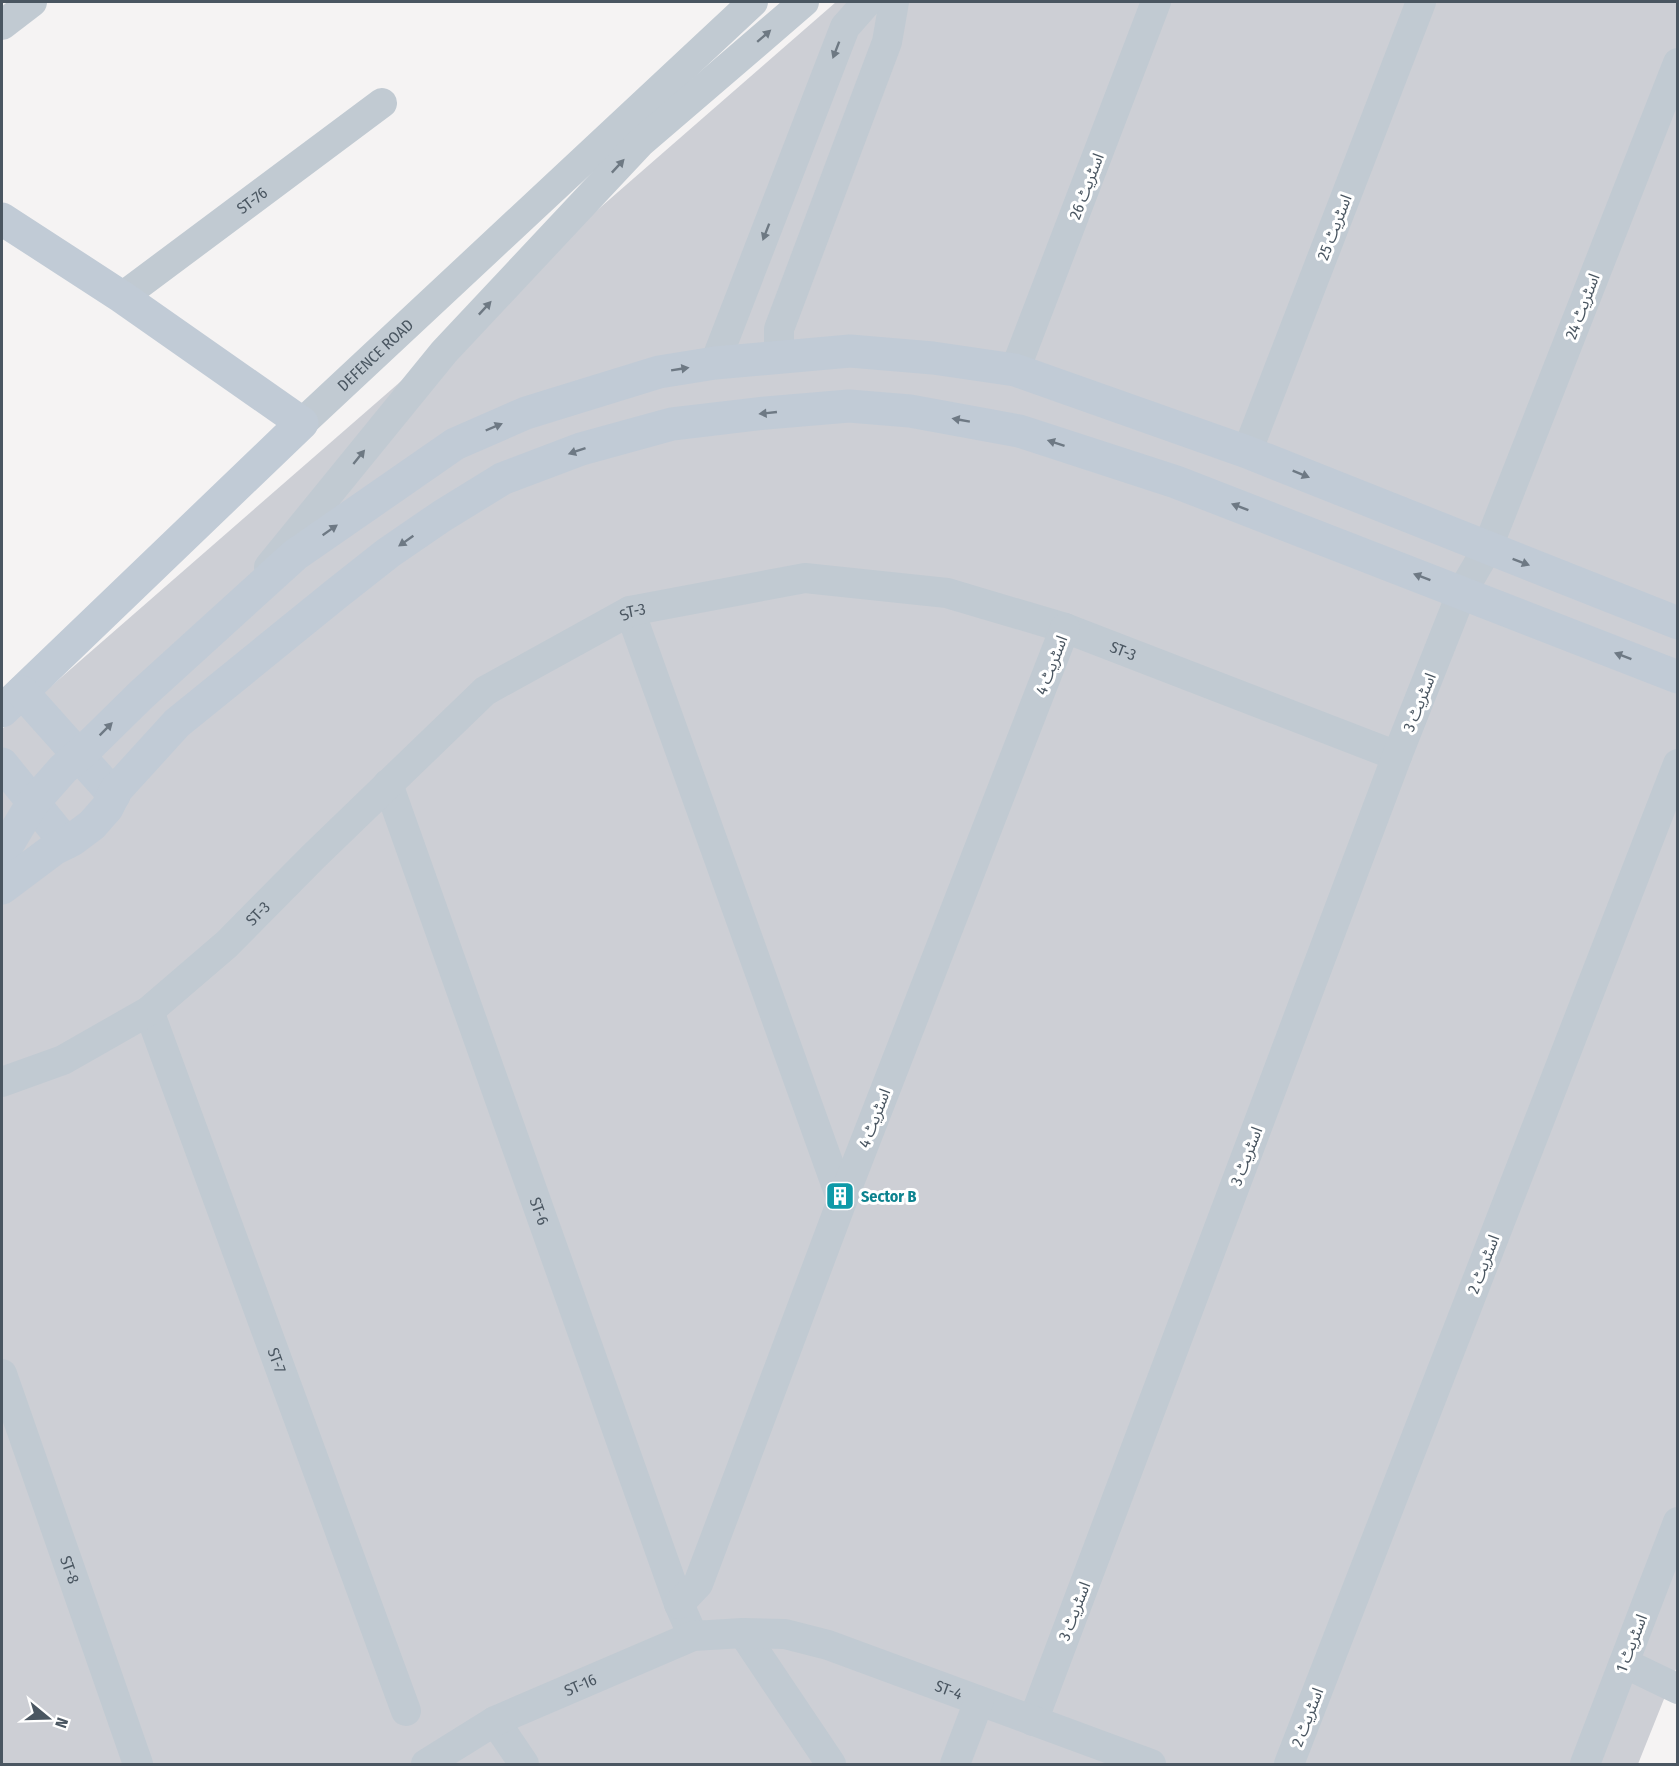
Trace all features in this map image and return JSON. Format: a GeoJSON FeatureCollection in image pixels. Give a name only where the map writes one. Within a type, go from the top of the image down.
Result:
{"type":"FeatureCollection","features":[{"type":"Feature","properties":{"kind":"street"},"geometry":{"type":"LineString","coordinates":[[2,25],[32,2]]}},
{"type":"Feature","properties":{"kind":"street","name":"DEFENCE ROAD"},"geometry":{"type":"LineString","coordinates":[[12,701],[302,423],[753,2]]}},
{"type":"Feature","properties":{"kind":"street"},"geometry":{"type":"LineString","coordinates":[[229,616],[452,343],[640,143],[804,2]]}},
{"type":"Feature","properties":{"kind":"street"},"geometry":{"type":"LineString","coordinates":[[715,363],[844,27],[867,2]]}},
{"type":"Feature","properties":{"kind":"street"},"geometry":{"type":"LineString","coordinates":[[779,358],[778,328],[887,42],[894,2]]}},
{"type":"Feature","properties":{"kind":"street","name":"اسٹریٹ 26"},"geometry":{"type":"LineString","coordinates":[[1015,370],[1156,2]]}},
{"type":"Feature","properties":{"kind":"street","name":"اسٹریٹ 25"},"geometry":{"type":"LineString","coordinates":[[1247,452],[1421,2]]}},
{"type":"Feature","properties":{"kind":"street","name":"اسٹریٹ 24"},"geometry":{"type":"LineString","coordinates":[[1462,592],[1487,549],[1677,63]]}},
{"type":"Feature","properties":{"kind":"street","name":"ST-76"},"geometry":{"type":"LineString","coordinates":[[122,297],[382,103]]}},
{"type":"Feature","properties":{"kind":"street"},"geometry":{"type":"LineString","coordinates":[[2,219],[122,297],[302,423]]}},
{"type":"Feature","properties":{"kind":"street"},"geometry":{"type":"LineString","coordinates":[[2,854],[32,804],[63,769],[295,555],[455,444],[526,413],[659,372],[715,363],[850,351],[933,358],[1015,370],[1247,452],[1677,623]]}},
{"type":"Feature","properties":{"kind":"street"},"geometry":{"type":"LineString","coordinates":[[2,888],[54,849],[82,834],[92,825],[107,808],[116,790],[177,723],[336,594],[442,516],[502,479],[581,449],[672,424],[849,406],[910,411],[1019,431],[1176,482],[1677,677]]}},
{"type":"Feature","properties":{"kind":"street","name":"ST-3"},"geometry":{"type":"LineString","coordinates":[[2,1082],[63,1060],[149,1011],[227,944],[485,691],[630,611],[805,578],[947,593],[1065,628],[1397,756]]}},
{"type":"Feature","properties":{"kind":"street","name":"اسٹریٹ 3"},"geometry":{"type":"LineString","coordinates":[[1033,1720],[1397,756],[1462,592]]}},
{"type":"Feature","properties":{"kind":"street"},"geometry":{"type":"LineString","coordinates":[[630,611],[842,1201]]}},
{"type":"Feature","properties":{"kind":"street","name":"اسٹریٹ 4"},"geometry":{"type":"LineString","coordinates":[[679,1604],[698,1584],[842,1201],[1065,628]]}},
{"type":"Feature","properties":{"kind":"street"},"geometry":{"type":"LineString","coordinates":[[12,701],[78,756],[114,795]]}},
{"type":"Feature","properties":{"kind":"street","name":"اسٹریٹ 2"},"geometry":{"type":"LineString","coordinates":[[1288,1764],[1677,764]]}},
{"type":"Feature","properties":{"kind":"street"},"geometry":{"type":"LineString","coordinates":[[2,765],[66,843]]}},
{"type":"Feature","properties":{"kind":"street","name":"ST-6"},"geometry":{"type":"LineString","coordinates":[[388,784],[679,1604],[693,1636]]}},
{"type":"Feature","properties":{"kind":"street","name":"ST-7"},"geometry":{"type":"LineString","coordinates":[[149,1011],[406,1711]]}},
{"type":"Feature","properties":{"kind":"street","name":"ST-8"},"geometry":{"type":"LineString","coordinates":[[2,1374],[138,1764]]}},
{"type":"Feature","properties":{"kind":"street","name":"اسٹریٹ 1"},"geometry":{"type":"LineString","coordinates":[[1585,1764],[1677,1522]]}},
{"type":"Feature","properties":{"kind":"street"},"geometry":{"type":"LineString","coordinates":[[743,1633],[831,1764]]}},
{"type":"Feature","properties":{"kind":"street","name":"ST-4"},"geometry":{"type":"LineString","coordinates":[[743,1633],[785,1634],[828,1645],[1151,1764]]}},
{"type":"Feature","properties":{"kind":"street","name":"ST-16"},"geometry":{"type":"LineString","coordinates":[[426,1764],[495,1721],[693,1636],[743,1633]]}},
{"type":"Feature","properties":{"kind":"street"},"geometry":{"type":"LineString","coordinates":[[1624,1663],[1677,1689]]}},
{"type":"Feature","properties":{"kind":"street"},"geometry":{"type":"LineString","coordinates":[[955,1764],[979,1701]]}},
{"type":"Feature","properties":{"kind":"street"},"geometry":{"type":"LineString","coordinates":[[495,1721],[524,1764]]}},
{"type":"Feature","properties":{"kind":"building","name":"Sector B"},"geometry":{"type":"Polygon","coordinates":[[[836,2],[1678,2],[1678,1664],[1638,1764],[2,1764],[2,729],[836,2]]]}},
{"type":"Feature","properties":{"kind":"place","name":"Sector B"},"geometry":{"type":"Point","coordinates":[840,1196]}}]}
